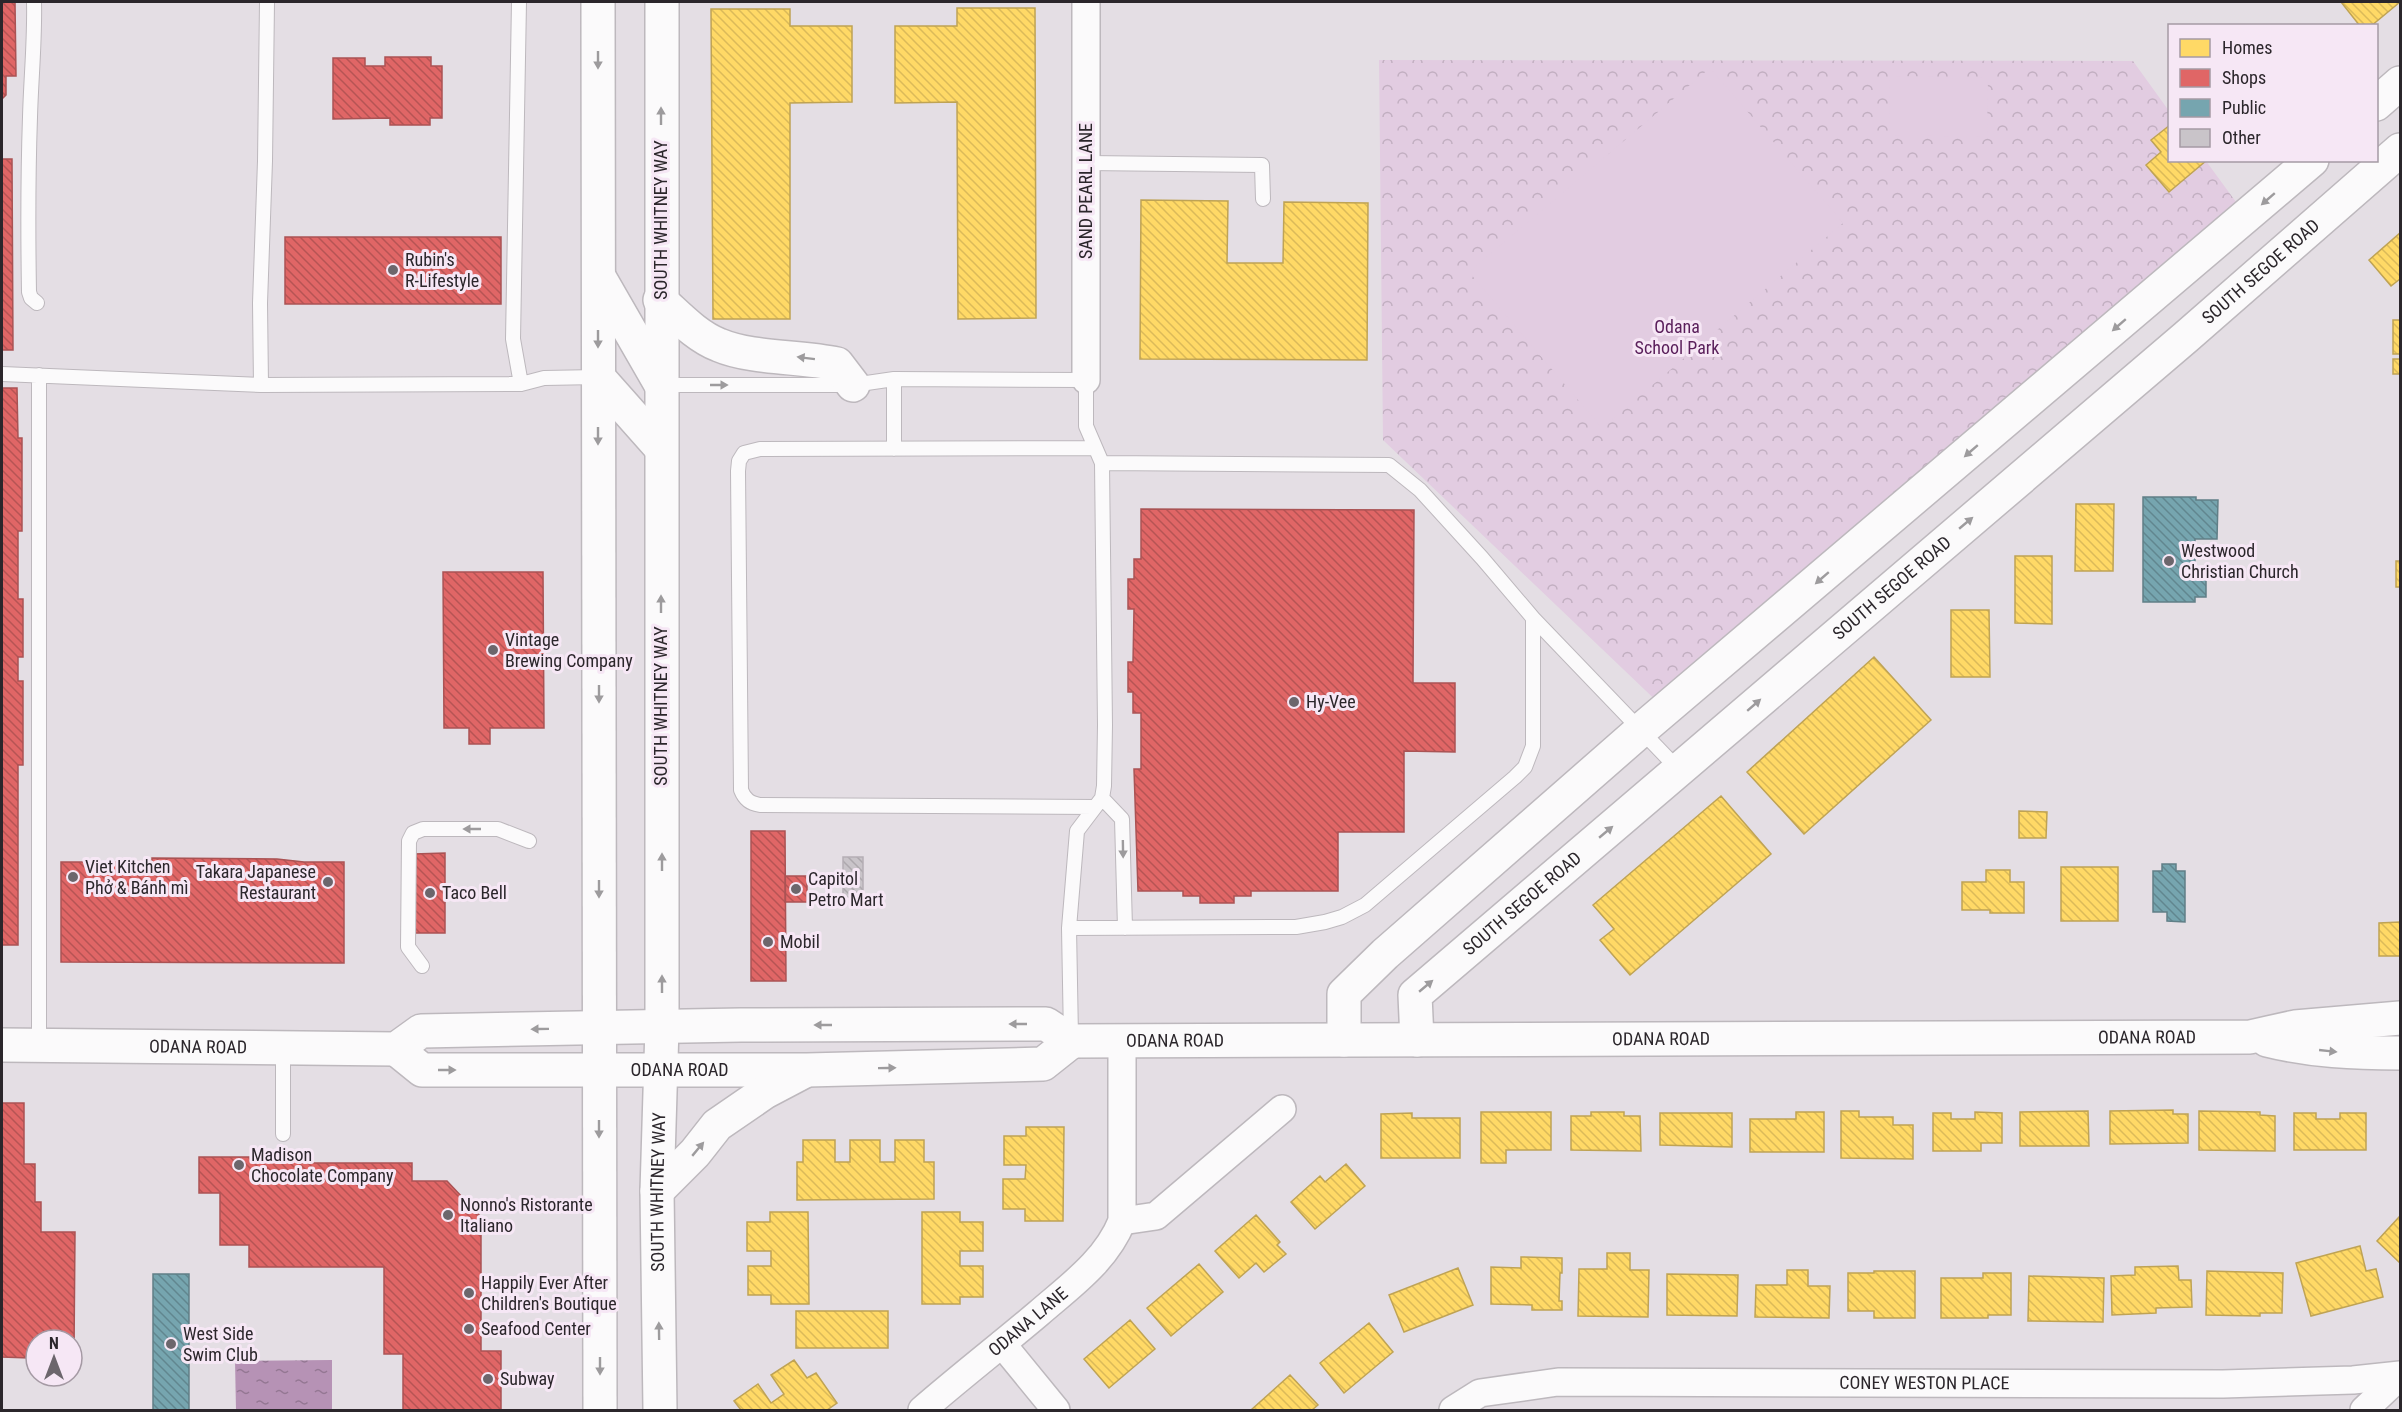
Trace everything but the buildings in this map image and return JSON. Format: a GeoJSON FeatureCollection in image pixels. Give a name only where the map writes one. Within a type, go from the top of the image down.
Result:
{"type":"FeatureCollection","features":[{"type":"Feature","properties":{"kind":"street"},"geometry":{"type":"LineString","coordinates":[[598,2],[600,1410]]}},
{"type":"Feature","properties":{"kind":"street","name":"SOUTH WHITNEY WAY"},"geometry":{"type":"LineString","coordinates":[[660,1410],[657,1191],[662,1027],[660,300],[662,2]]}},
{"type":"Feature","properties":{"kind":"street","name":"SAND PEARL LANE"},"geometry":{"type":"LineString","coordinates":[[1086,2],[1086,380]]}},
{"type":"Feature","properties":{"kind":"street"},"geometry":{"type":"LineString","coordinates":[[2378,102],[2400,83]]}},
{"type":"Feature","properties":{"kind":"street","name":"SOUTH SEGOE ROAD"},"geometry":{"type":"LineString","coordinates":[[1417,1040],[1415,994],[2400,150]]}},
{"type":"Feature","properties":{"kind":"street"},"geometry":{"type":"LineString","coordinates":[[1344,1040],[1344,994],[1352,985],[1641,730],[2310,162]]}},
{"type":"Feature","properties":{"kind":"street"},"geometry":{"type":"LineString","coordinates":[[598,277],[661,385]]}},
{"type":"Feature","properties":{"kind":"street"},"geometry":{"type":"LineString","coordinates":[[660,300],[701,336],[718,345],[741,352],[810,358],[837,364],[853,385]]}},
{"type":"Feature","properties":{"kind":"street"},"geometry":{"type":"LineString","coordinates":[[598,377],[661,448]]}},
{"type":"Feature","properties":{"kind":"street","name":"ODANA ROAD"},"geometry":{"type":"LineString","coordinates":[[2,1045],[396,1049],[422,1070],[807,1070],[1042,1064],[1072,1041],[2250,1037],[2295,1027],[2400,1018]]}},
{"type":"Feature","properties":{"kind":"street"},"geometry":{"type":"LineString","coordinates":[[396,1049],[421,1031],[741,1025],[1046,1024],[1072,1041]]}},
{"type":"Feature","properties":{"kind":"street","name":"ODANA ROAD"},"geometry":{"type":"LineString","coordinates":[[2250,1037],[2296,1047],[2337,1052],[2400,1053]]}},
{"type":"Feature","properties":{"kind":"street","name":"ODANA LANE"},"geometry":{"type":"LineString","coordinates":[[922,1410],[1099,1259],[1114,1240],[1122,1221],[1122,1041]]}},
{"type":"Feature","properties":{"kind":"street"},"geometry":{"type":"LineString","coordinates":[[657,1191],[695,1153],[717,1125],[765,1092],[807,1070]]}},
{"type":"Feature","properties":{"kind":"street"},"geometry":{"type":"LineString","coordinates":[[1122,1221],[1156,1216],[1282,1109]]}},
{"type":"Feature","properties":{"kind":"street"},"geometry":{"type":"LineString","coordinates":[[1002,1344],[1056,1410]]}},
{"type":"Feature","properties":{"kind":"street"},"geometry":{"type":"LineString","coordinates":[[2364,1410],[2400,1375]]}},
{"type":"Feature","properties":{"kind":"street","name":"CONEY WESTON PLACE"},"geometry":{"type":"LineString","coordinates":[[1453,1410],[1480,1393],[1558,1382],[2223,1384],[2353,1380],[2400,1375]]}},
{"type":"Feature","properties":{"kind":"lane"},"geometry":{"type":"LineString","coordinates":[[34,2],[28,234],[29,292],[37,303]]}},
{"type":"Feature","properties":{"kind":"lane"},"geometry":{"type":"LineString","coordinates":[[261,386],[260,303],[267,2]]}},
{"type":"Feature","properties":{"kind":"lane"},"geometry":{"type":"LineString","coordinates":[[519,2],[513,339],[521,384]]}},
{"type":"Feature","properties":{"kind":"lane"},"geometry":{"type":"LineString","coordinates":[[1087,163],[1262,165],[1263,199]]}},
{"type":"Feature","properties":{"kind":"lane"},"geometry":{"type":"LineString","coordinates":[[2,374],[261,386],[521,384],[544,378],[598,377]]}},
{"type":"Feature","properties":{"kind":"lane"},"geometry":{"type":"LineString","coordinates":[[39,375],[39,1045]]}},
{"type":"Feature","properties":{"kind":"lane"},"geometry":{"type":"LineString","coordinates":[[894,379],[894,449]]}},
{"type":"Feature","properties":{"kind":"lane"},"geometry":{"type":"LineString","coordinates":[[661,385],[853,385],[894,379],[1086,380],[1086,426],[1102,463],[1106,725],[1099,803],[1077,831],[1069,928],[1072,1041]]}},
{"type":"Feature","properties":{"kind":"lane"},"geometry":{"type":"LineString","coordinates":[[1094,448],[760,449],[744,453],[739,461],[741,773],[744,797],[751,804],[760,805],[1099,803],[1122,819],[1125,928]]}},
{"type":"Feature","properties":{"kind":"lane"},"geometry":{"type":"LineString","coordinates":[[1102,463],[1389,465],[1420,490],[1533,618],[1679,770]]}},
{"type":"Feature","properties":{"kind":"lane"},"geometry":{"type":"LineString","coordinates":[[1069,928],[1296,927],[1342,917],[1379,894],[1525,767],[1530,757],[1534,727],[1533,618]]}},
{"type":"Feature","properties":{"kind":"lane"},"geometry":{"type":"LineString","coordinates":[[422,966],[408,947],[409,842],[413,833],[423,830],[498,830],[529,841]]}},
{"type":"Feature","properties":{"kind":"lane"},"geometry":{"type":"LineString","coordinates":[[283,1047],[283,1134]]}},
{"type":"Feature","properties":{"kind":"green space","name":"Odana School Park"},"geometry":{"type":"Polygon","coordinates":[[[1379,60],[2133,61],[2168,110],[2168,162],[2207,162],[2247,217],[1667,711],[1383,440],[1379,60]]]}},
{"type":"Feature","properties":{"kind":"green space"},"geometry":{"type":"Polygon","coordinates":[[[1710,68],[1843,223],[1602,428],[1469,272],[1710,68]]]}},
{"type":"Feature","properties":{"kind":"green space"},"geometry":{"type":"Polygon","coordinates":[[[1890,76],[1988,78],[1987,137],[1889,135],[1890,76]]]}},
{"type":"Feature","properties":{"kind":"water"},"geometry":{"type":"Polygon","coordinates":[[[332,1360],[332,1410],[236,1410],[235,1361],[332,1360]]]}},
{"type":"Feature","properties":{"kind":"place","name":"Rubin's R-Lifestyle"},"geometry":{"type":"Point","coordinates":[393,270]}},
{"type":"Feature","properties":{"kind":"place","name":"Westwood Christian Church"},"geometry":{"type":"Point","coordinates":[2169,561]}},
{"type":"Feature","properties":{"kind":"place","name":"Vintage Brewing Company"},"geometry":{"type":"Point","coordinates":[493,650]}},
{"type":"Feature","properties":{"kind":"place","name":"Hy-Vee"},"geometry":{"type":"Point","coordinates":[1294,702]}},
{"type":"Feature","properties":{"kind":"place","name":"Viet Kitchen Phở & Bánh mì"},"geometry":{"type":"Point","coordinates":[73,877]}},
{"type":"Feature","properties":{"kind":"place","name":"Takara Japanese Restaurant"},"geometry":{"type":"Point","coordinates":[328,882]}},
{"type":"Feature","properties":{"kind":"place","name":"Capitol Petro Mart"},"geometry":{"type":"Point","coordinates":[796,889]}},
{"type":"Feature","properties":{"kind":"place","name":"Taco Bell"},"geometry":{"type":"Point","coordinates":[430,893]}},
{"type":"Feature","properties":{"kind":"place","name":"Mobil"},"geometry":{"type":"Point","coordinates":[768,942]}},
{"type":"Feature","properties":{"kind":"place","name":"Madison Chocolate Company"},"geometry":{"type":"Point","coordinates":[239,1165]}},
{"type":"Feature","properties":{"kind":"place","name":"Nonno's Ristorante Italiano"},"geometry":{"type":"Point","coordinates":[448,1215]}},
{"type":"Feature","properties":{"kind":"place","name":"Happily Ever After Children's Boutique"},"geometry":{"type":"Point","coordinates":[469,1293]}},
{"type":"Feature","properties":{"kind":"place","name":"Seafood Center"},"geometry":{"type":"Point","coordinates":[469,1329]}},
{"type":"Feature","properties":{"kind":"place","name":"West Side Swim Club"},"geometry":{"type":"Point","coordinates":[171,1344]}},
{"type":"Feature","properties":{"kind":"place","name":"Subway"},"geometry":{"type":"Point","coordinates":[488,1379]}}]}
